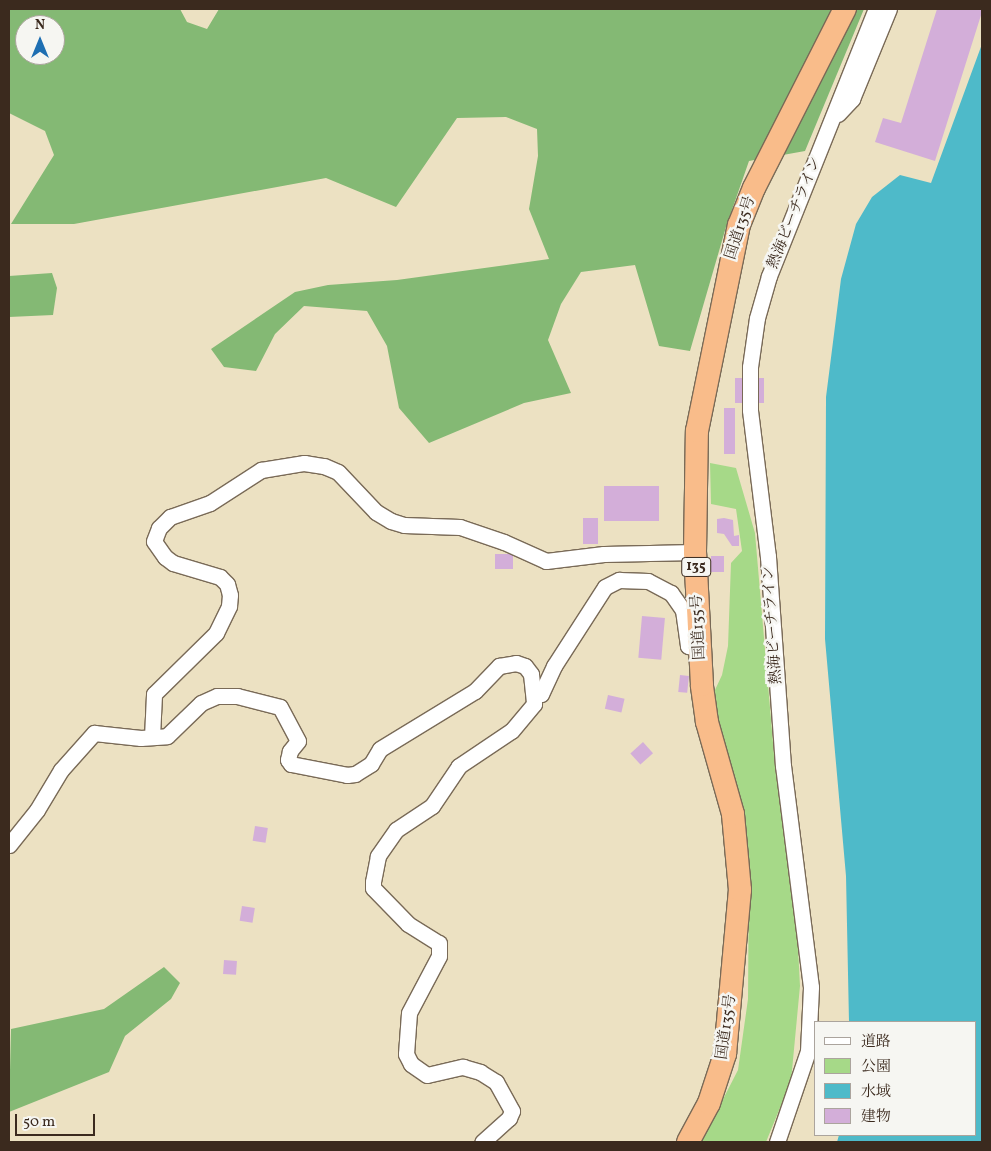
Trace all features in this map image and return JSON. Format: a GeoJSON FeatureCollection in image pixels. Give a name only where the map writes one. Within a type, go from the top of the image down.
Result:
{"type":"FeatureCollection","features":[{"type":"Feature","properties":{"kind":"highway","name":"国道135号"},"geometry":{"type":"LineString","coordinates":[[688,1142],[709,1102],[725,1054],[740,890],[738,838],[707,722],[700,650],[695,552],[696,431],[732,249],[754,188],[845,9]]}},
{"type":"Feature","properties":{"kind":"street","name":"熱海ビーチライン"},"geometry":{"type":"LineString","coordinates":[[777,1142],[808,1051],[811,987],[783,766],[768,557],[750,410],[750,367],[757,318],[767,283],[835,117],[876,9]]}},
{"type":"Feature","properties":{"kind":"street","name":"熱海ビーチライン"},"geometry":{"type":"LineString","coordinates":[[835,117],[852,99],[889,9]]}},
{"type":"Feature","properties":{"kind":"street"},"geometry":{"type":"LineString","coordinates":[[152,737],[154,694],[216,633],[229,606],[230,595],[220,577],[173,563],[165,557],[154,541],[159,528],[170,517],[210,502],[261,470],[304,463],[324,466],[338,472],[376,512],[391,521],[404,525],[460,527],[504,542],[546,562],[604,554],[695,552]]}},
{"type":"Feature","properties":{"kind":"street"},"geometry":{"type":"LineString","coordinates":[[535,695],[541,694],[554,666],[605,587],[619,580],[648,580],[671,593],[683,610],[688,646],[700,650]]}},
{"type":"Feature","properties":{"kind":"street"},"geometry":{"type":"LineString","coordinates":[[9,845],[87,738],[94,733],[109,732],[152,737],[167,736],[201,703],[217,696],[237,696],[280,707],[298,741],[290,752],[288,760],[291,764],[346,775],[362,772],[380,750],[475,691],[506,663],[525,666],[531,674],[535,695],[534,704],[511,731],[460,766],[432,806],[396,830],[378,856],[373,882],[373,888],[408,924],[434,937],[440,950],[409,1012],[406,1054],[411,1064],[428,1075],[463,1067],[490,1076],[512,1110],[510,1118],[482,1142]]}},
{"type":"Feature","properties":{"kind":"green space"},"geometry":{"type":"Polygon","coordinates":[[[9,9],[180,9],[187,22],[207,29],[219,9],[864,9],[805,151],[749,161],[726,227],[690,351],[659,346],[635,265],[581,272],[561,304],[548,340],[571,393],[524,403],[429,443],[399,408],[387,346],[367,311],[304,306],[275,334],[256,371],[224,367],[211,349],[295,292],[328,285],[397,280],[549,259],[529,209],[538,156],[537,129],[506,117],[457,118],[396,207],[326,178],[74,224],[11,224],[54,155],[45,131],[9,113],[9,9]]]}},
{"type":"Feature","properties":{"kind":"green space"},"geometry":{"type":"Polygon","coordinates":[[[52,273],[57,288],[53,315],[9,317],[9,276],[52,273]]]}},
{"type":"Feature","properties":{"kind":"green space"},"geometry":{"type":"Polygon","coordinates":[[[710,463],[736,468],[755,533],[775,766],[797,929],[800,986],[791,1081],[766,1142],[701,1142],[738,1070],[748,999],[749,862],[745,827],[716,730],[715,690],[722,675],[728,646],[731,563],[742,551],[736,509],[711,504],[710,463]]]}},
{"type":"Feature","properties":{"kind":"green space"},"geometry":{"type":"Polygon","coordinates":[[[164,967],[180,983],[171,999],[125,1036],[109,1072],[9,1112],[11,1029],[104,1009],[164,967]]]}},
{"type":"Feature","properties":{"kind":"water"},"geometry":{"type":"Polygon","coordinates":[[[982,44],[982,1142],[837,1142],[839,1136],[976,1136],[976,1021],[849,1021],[846,876],[825,639],[826,397],[841,279],[856,224],[872,197],[900,175],[931,183],[982,44]]]}},
{"type":"Feature","properties":{"kind":"building"},"geometry":{"type":"Polygon","coordinates":[[[937,9],[982,9],[982,12],[935,161],[875,142],[883,118],[901,123],[937,9]]]}},
{"type":"Feature","properties":{"kind":"building"},"geometry":{"type":"Polygon","coordinates":[[[735,378],[764,378],[764,403],[735,403],[735,378]]]}},
{"type":"Feature","properties":{"kind":"building"},"geometry":{"type":"Polygon","coordinates":[[[724,408],[735,408],[735,454],[724,454],[724,408]]]}},
{"type":"Feature","properties":{"kind":"building"},"geometry":{"type":"Polygon","coordinates":[[[604,486],[659,486],[659,521],[604,521],[604,486]]]}},
{"type":"Feature","properties":{"kind":"building"},"geometry":{"type":"Polygon","coordinates":[[[583,518],[598,518],[598,544],[583,544],[583,518]]]}},
{"type":"Feature","properties":{"kind":"building"},"geometry":{"type":"Polygon","coordinates":[[[717,519],[733,520],[734,536],[739,535],[739,546],[732,546],[724,534],[717,533],[717,519]]]}},
{"type":"Feature","properties":{"kind":"building"},"geometry":{"type":"Polygon","coordinates":[[[495,554],[513,554],[513,569],[495,569],[495,554]]]}},
{"type":"Feature","properties":{"kind":"building"},"geometry":{"type":"Polygon","coordinates":[[[711,556],[724,556],[724,572],[711,572],[711,556]]]}},
{"type":"Feature","properties":{"kind":"building"},"geometry":{"type":"Polygon","coordinates":[[[642,616],[665,618],[661,660],[638,658],[642,616]]]}},
{"type":"Feature","properties":{"kind":"building"},"geometry":{"type":"Polygon","coordinates":[[[680,675],[689,676],[687,693],[678,692],[680,675]]]}},
{"type":"Feature","properties":{"kind":"building"},"geometry":{"type":"Polygon","coordinates":[[[608,695],[625,699],[621,712],[605,709],[608,695]]]}},
{"type":"Feature","properties":{"kind":"building"},"geometry":{"type":"Polygon","coordinates":[[[643,742],[653,753],[640,765],[630,753],[643,742]]]}},
{"type":"Feature","properties":{"kind":"building"},"geometry":{"type":"Polygon","coordinates":[[[255,826],[268,828],[265,843],[253,841],[255,826]]]}},
{"type":"Feature","properties":{"kind":"building"},"geometry":{"type":"Polygon","coordinates":[[[242,906],[255,908],[252,923],[240,921],[242,906]]]}},
{"type":"Feature","properties":{"kind":"building"},"geometry":{"type":"Polygon","coordinates":[[[224,960],[237,961],[236,975],[223,974],[224,960]]]}}]}
